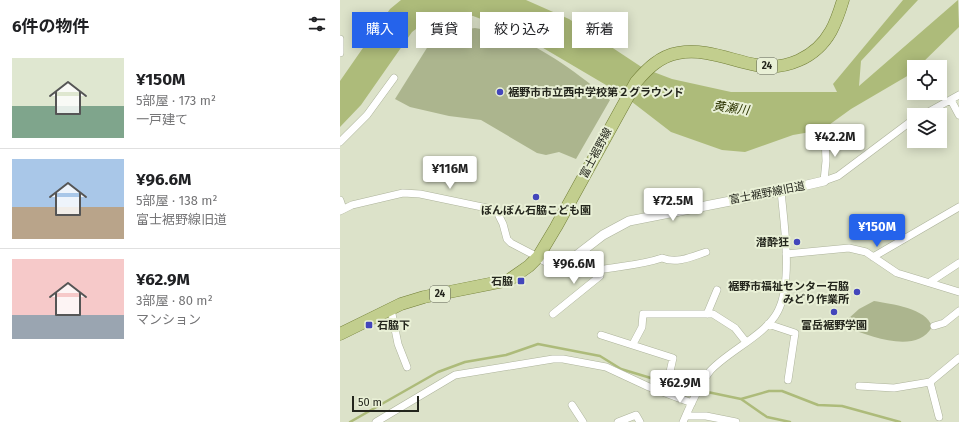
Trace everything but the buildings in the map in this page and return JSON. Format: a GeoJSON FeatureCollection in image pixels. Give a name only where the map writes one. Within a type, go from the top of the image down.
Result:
{"type":"FeatureCollection","features":[{"type":"Feature","properties":{"kind":"main road","name":"富士裾野線"},"geometry":{"type":"LineString","coordinates":[[340,334],[391,309],[424,297],[509,280],[530,266],[538,257],[556,227],[636,82],[647,69],[659,60],[677,53],[696,52],[715,54],[756,65],[778,66],[795,62],[811,54],[820,46],[831,31],[843,0]]}},
{"type":"Feature","properties":{"kind":"street"},"geometry":{"type":"LineString","coordinates":[[340,39],[340,53]]}},
{"type":"Feature","properties":{"kind":"street"},"geometry":{"type":"LineString","coordinates":[[340,142],[367,115],[394,78]]}},
{"type":"Feature","properties":{"kind":"street"},"geometry":{"type":"LineString","coordinates":[[936,108],[959,95]]}},
{"type":"Feature","properties":{"kind":"street"},"geometry":{"type":"LineString","coordinates":[[950,100],[959,115]]}},
{"type":"Feature","properties":{"kind":"street"},"geometry":{"type":"LineString","coordinates":[[825,135],[826,161],[824,181],[838,176],[907,125]]}},
{"type":"Feature","properties":{"kind":"street","name":"富士裾野線旧道"},"geometry":{"type":"LineString","coordinates":[[538,257],[554,265],[564,265],[574,259],[603,235],[629,221],[824,181]]}},
{"type":"Feature","properties":{"kind":"street"},"geometry":{"type":"LineString","coordinates":[[684,419],[710,372],[722,360],[768,324],[778,312],[783,300],[786,254],[781,191]]}},
{"type":"Feature","properties":{"kind":"street"},"geometry":{"type":"LineString","coordinates":[[340,200],[342,210],[352,205],[403,193],[420,194],[487,208],[498,214],[504,227],[507,239],[511,243],[538,257]]}},
{"type":"Feature","properties":{"kind":"street"},"geometry":{"type":"LineString","coordinates":[[873,257],[959,207]]}},
{"type":"Feature","properties":{"kind":"street"},"geometry":{"type":"LineString","coordinates":[[786,254],[849,248],[866,252],[897,273],[915,280],[930,282],[959,292]]}},
{"type":"Feature","properties":{"kind":"street"},"geometry":{"type":"LineString","coordinates":[[574,259],[581,264],[599,270],[635,264],[645,264],[662,258],[671,261],[678,261],[706,252]]}},
{"type":"Feature","properties":{"kind":"street"},"geometry":{"type":"LineString","coordinates":[[930,282],[959,262]]}},
{"type":"Feature","properties":{"kind":"street"},"geometry":{"type":"LineString","coordinates":[[553,314],[600,276],[599,270]]}},
{"type":"Feature","properties":{"kind":"street"},"geometry":{"type":"LineString","coordinates":[[707,314],[717,290]]}},
{"type":"Feature","properties":{"kind":"street"},"geometry":{"type":"LineString","coordinates":[[391,309],[398,344],[408,366]]}},
{"type":"Feature","properties":{"kind":"street"},"geometry":{"type":"LineString","coordinates":[[934,326],[944,322],[959,311]]}},
{"type":"Feature","properties":{"kind":"street"},"geometry":{"type":"LineString","coordinates":[[633,344],[642,327],[643,314],[713,314],[735,328],[746,342]]}},
{"type":"Feature","properties":{"kind":"street"},"geometry":{"type":"LineString","coordinates":[[768,324],[795,333],[788,380]]}},
{"type":"Feature","properties":{"kind":"street"},"geometry":{"type":"LineString","coordinates":[[601,336],[633,344],[673,358],[669,376],[682,380],[704,382]]}},
{"type":"Feature","properties":{"kind":"street"},"geometry":{"type":"LineString","coordinates":[[859,386],[894,388],[930,382],[959,358]]}},
{"type":"Feature","properties":{"kind":"street"},"geometry":{"type":"LineString","coordinates":[[376,422],[455,375],[563,359],[606,367],[649,388],[692,403]]}},
{"type":"Feature","properties":{"kind":"street"},"geometry":{"type":"LineString","coordinates":[[930,382],[939,417]]}},
{"type":"Feature","properties":{"kind":"street"},"geometry":{"type":"LineString","coordinates":[[572,405],[583,422]]}},
{"type":"Feature","properties":{"kind":"street"},"geometry":{"type":"LineString","coordinates":[[618,422],[636,415],[640,422]]}},
{"type":"Feature","properties":{"kind":"street"},"geometry":{"type":"LineString","coordinates":[[684,419],[706,416],[736,422]]}},
{"type":"Feature","properties":{"kind":"shaded area","name":"裾野市市立西中学校第２グラウンド"},"geometry":{"type":"Polygon","coordinates":[[[472,28],[480,29],[480,48],[536,48],[573,71],[610,100],[576,159],[559,152],[546,155],[537,153],[481,120],[449,116],[410,107],[395,99],[427,48],[472,48],[472,28]]]}},
{"type":"Feature","properties":{"kind":"shaded area"},"geometry":{"type":"Polygon","coordinates":[[[874,301],[916,311],[929,321],[932,327],[925,335],[915,340],[904,342],[880,339],[848,328],[848,319],[859,309],[874,301]]]}},
{"type":"Feature","properties":{"kind":"water"},"geometry":{"type":"Polygon","coordinates":[[[401,0],[526,0],[553,12],[480,12],[480,19],[472,16],[472,12],[416,12],[416,29],[408,38],[408,12],[388,12],[401,0]]]}},
{"type":"Feature","properties":{"kind":"water","name":"黄瀬川"},"geometry":{"type":"Polygon","coordinates":[[[903,0],[918,0],[861,61],[859,86],[958,0],[959,27],[925,60],[907,60],[907,76],[851,109],[822,130],[793,135],[745,152],[722,150],[671,132],[623,95],[543,48],[564,48],[564,17],[572,21],[572,48],[613,48],[643,68],[672,79],[731,92],[837,92],[833,84],[903,0]]]}},
{"type":"Feature","properties":{"kind":"water"},"geometry":{"type":"Polygon","coordinates":[[[363,48],[401,48],[361,105],[340,127],[340,81],[363,48]]]}},
{"type":"Feature","properties":{"kind":"waterway"},"geometry":{"type":"LineString","coordinates":[[350,422],[438,372],[465,362],[506,355],[538,344],[600,356],[621,369],[674,385],[741,399],[769,391],[782,391],[818,405],[842,406],[900,422]]}},
{"type":"Feature","properties":{"kind":"waterway"},"geometry":{"type":"LineString","coordinates":[[741,399],[767,417],[790,422]]}},
{"type":"Feature","properties":{"kind":"place","name":"裾野市市立西中学校第２グラウンド"},"geometry":{"type":"Point","coordinates":[500,92]}},
{"type":"Feature","properties":{"kind":"place","name":"ぽんぽん石脇こども園"},"geometry":{"type":"Point","coordinates":[536,197]}},
{"type":"Feature","properties":{"kind":"place","name":"潜酔狂"},"geometry":{"type":"Point","coordinates":[797,242]}},
{"type":"Feature","properties":{"kind":"place","name":"石脇"},"geometry":{"type":"Point","coordinates":[521,281]}},
{"type":"Feature","properties":{"kind":"place","name":"裾野市福祉センター石脇 みどり作業所"},"geometry":{"type":"Point","coordinates":[857,292]}},
{"type":"Feature","properties":{"kind":"place","name":"富岳裾野学園"},"geometry":{"type":"Point","coordinates":[834,312]}},
{"type":"Feature","properties":{"kind":"place","name":"石脇下"},"geometry":{"type":"Point","coordinates":[369,325]}}]}
